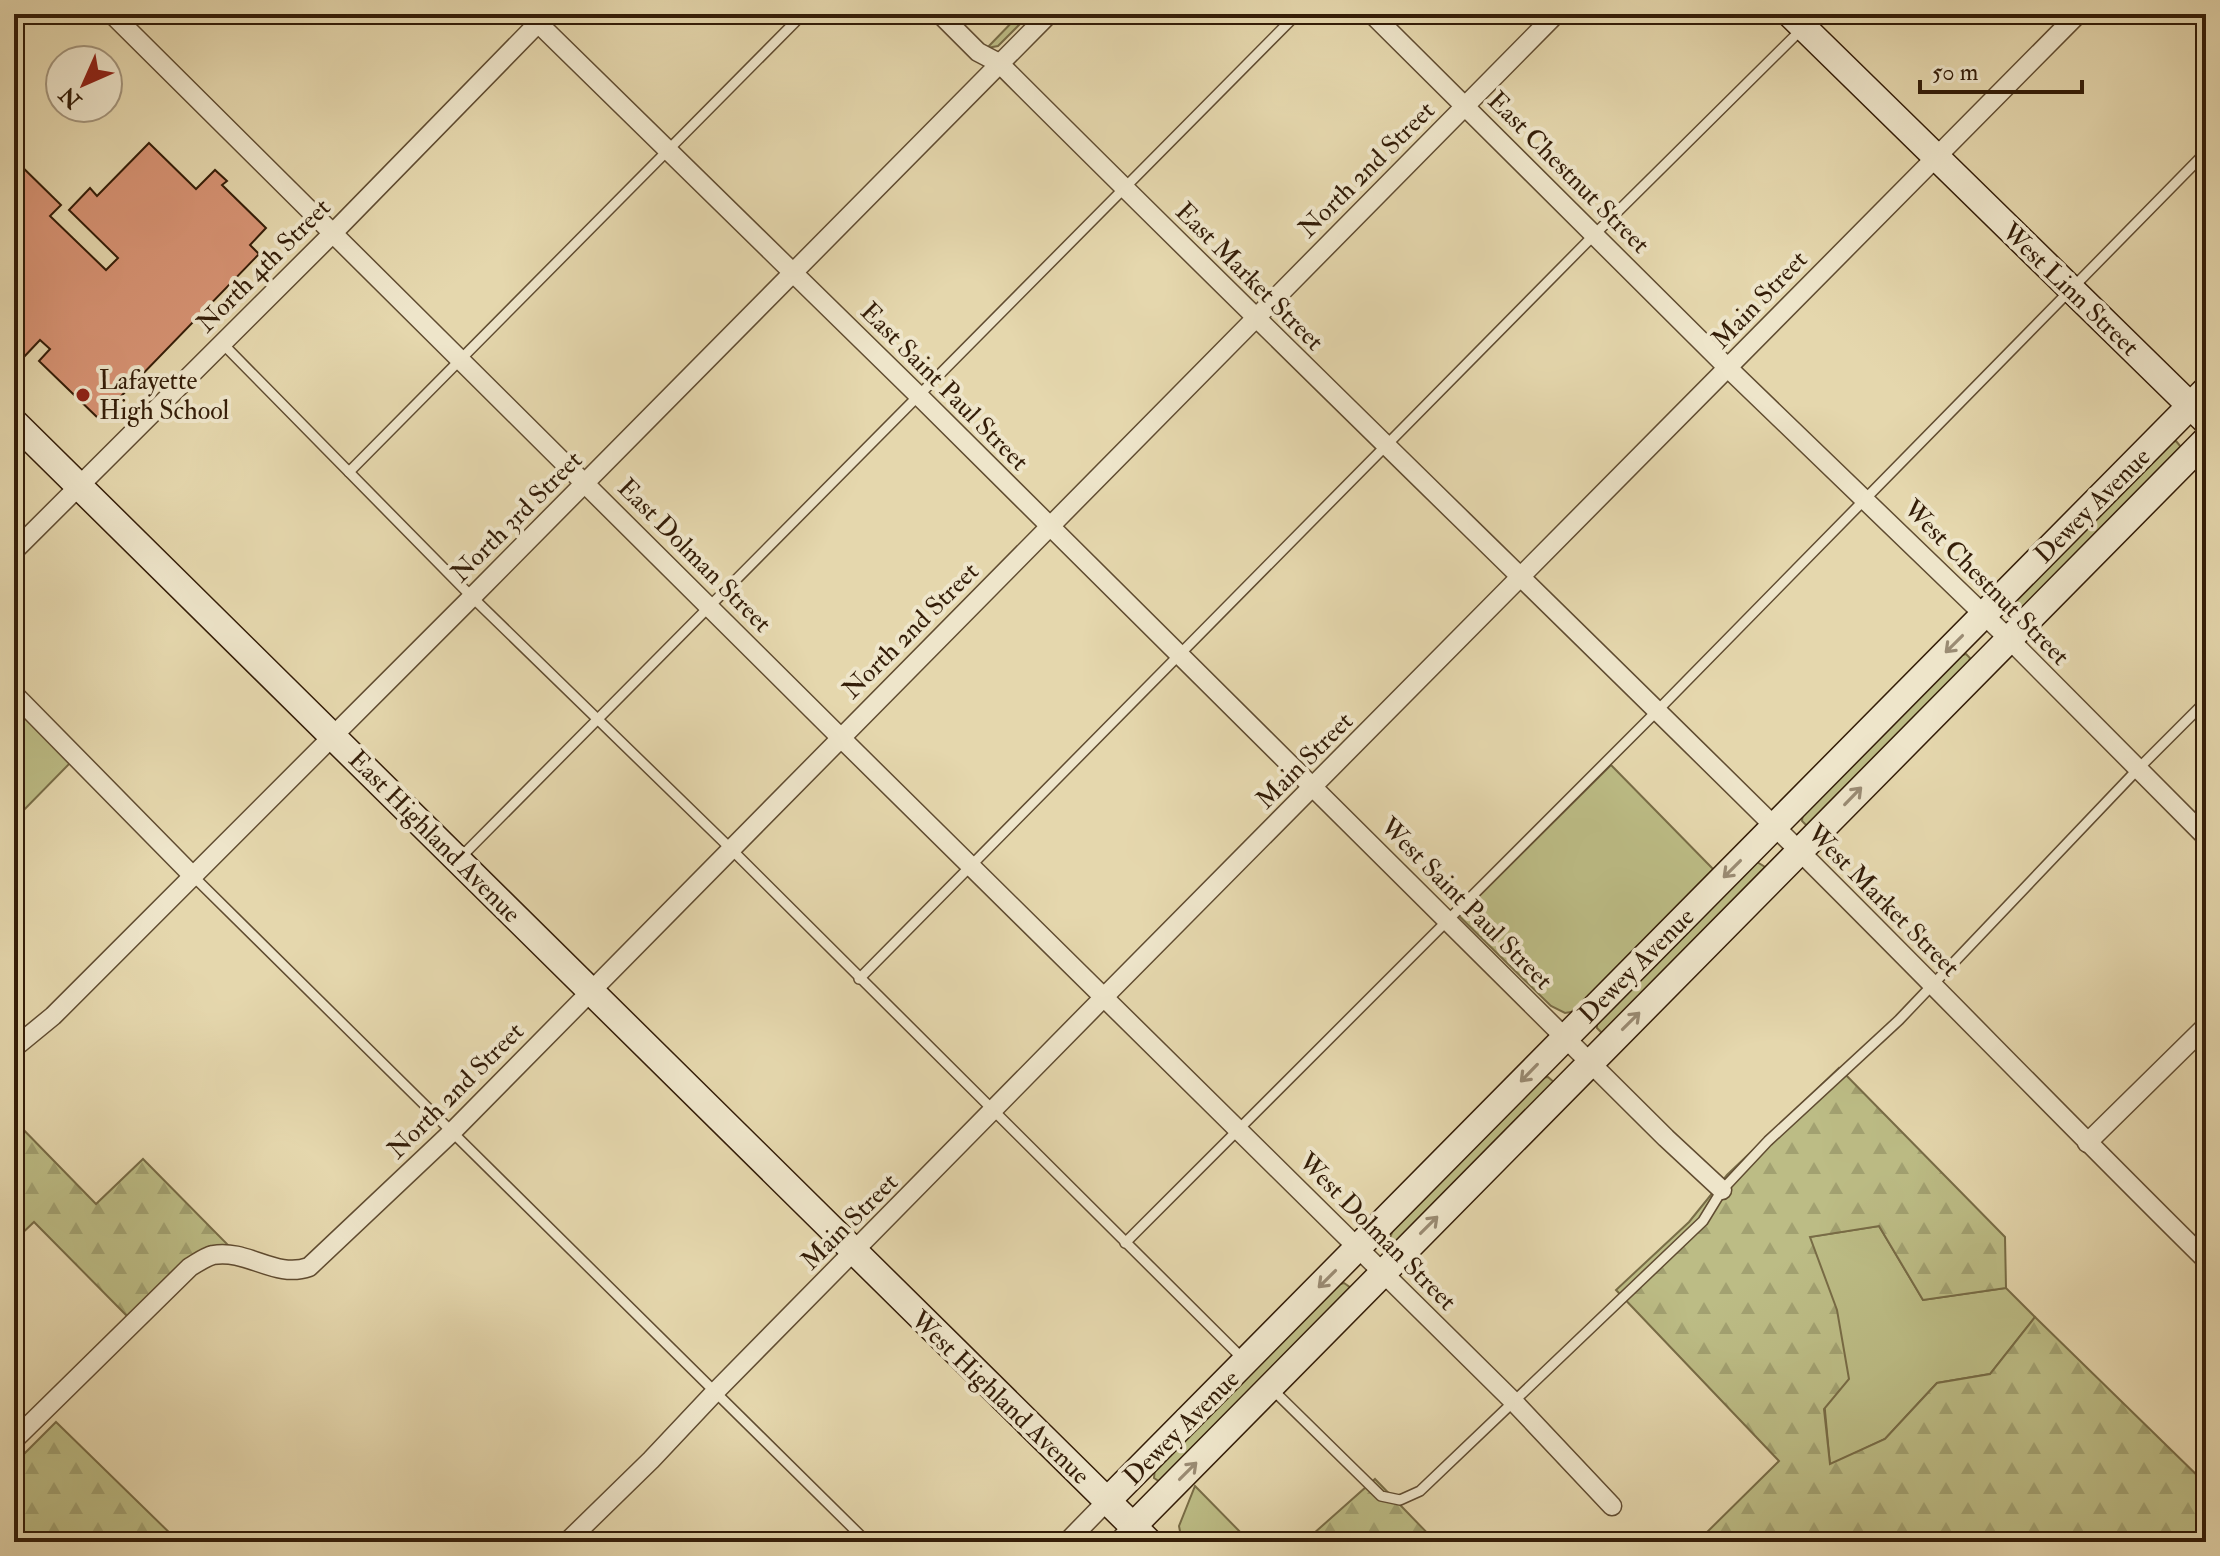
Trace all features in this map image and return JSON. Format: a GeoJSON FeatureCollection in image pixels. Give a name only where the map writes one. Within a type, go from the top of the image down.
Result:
{"type":"FeatureCollection","features":[{"type":"Feature","properties":{"kind":"street","name":"East Dolman Street"},"geometry":{"type":"LineString","coordinates":[[112,14],[1104,997]]}},
{"type":"Feature","properties":{"kind":"street","name":"East Market Street"},"geometry":{"type":"LineString","coordinates":[[940,14],[978,52],[999,63],[1255,319],[1523,578]]}},
{"type":"Feature","properties":{"kind":"street","name":"North 3rd Street"},"geometry":{"type":"LineString","coordinates":[[14,1048],[53,1016],[1049,14]]}},
{"type":"Feature","properties":{"kind":"street","name":"East Chestnut Street"},"geometry":{"type":"LineString","coordinates":[[1372,14],[1728,368]]}},
{"type":"Feature","properties":{"kind":"street","name":"North 2nd Street"},"geometry":{"type":"LineString","coordinates":[[14,1440],[190,1267],[211,1256],[228,1255],[294,1272],[309,1267],[451,1133],[1556,14]]}},
{"type":"Feature","properties":{"kind":"street","name":"Main Street"},"geometry":{"type":"LineString","coordinates":[[567,1542],[2078,14]]}},
{"type":"Feature","properties":{"kind":"street","name":"North 4th Street"},"geometry":{"type":"LineString","coordinates":[[14,551],[543,19]]}},
{"type":"Feature","properties":{"kind":"street","name":"East Saint Paul Street"},"geometry":{"type":"LineString","coordinates":[[543,19],[668,150],[1313,788]]}},
{"type":"Feature","properties":{"kind":"street","name":"West Linn Street"},"geometry":{"type":"LineString","coordinates":[[1804,19],[1936,157],[2071,288],[2201,405]]}},
{"type":"Feature","properties":{"kind":"street","name":"West Chestnut Street"},"geometry":{"type":"LineString","coordinates":[[1728,368],[1984,613],[2206,837]]}},
{"type":"Feature","properties":{"kind":"street","name":"Dewey Avenue"},"geometry":{"type":"LineString","coordinates":[[1067,1542],[1984,613],[2201,405]]}},
{"type":"Feature","properties":{"kind":"street","name":"East Highland Avenue"},"geometry":{"type":"LineString","coordinates":[[14,422],[854,1253]]}},
{"type":"Feature","properties":{"kind":"street","name":"Dewey Avenue"},"geometry":{"type":"LineString","coordinates":[[1133,1537],[1270,1387],[2206,440]]}},
{"type":"Feature","properties":{"kind":"street","name":"West Market Street"},"geometry":{"type":"LineString","coordinates":[[1523,578],[2206,1260]]}},
{"type":"Feature","properties":{"kind":"street"},"geometry":{"type":"LineString","coordinates":[[14,694],[193,876]]}},
{"type":"Feature","properties":{"kind":"street","name":"West Saint Paul Street"},"geometry":{"type":"LineString","coordinates":[[1313,788],[1722,1190]]}},
{"type":"Feature","properties":{"kind":"street","name":"West Dolman Street"},"geometry":{"type":"LineString","coordinates":[[1104,997],[1514,1402],[1612,1506]]}},
{"type":"Feature","properties":{"kind":"street"},"geometry":{"type":"LineString","coordinates":[[2087,1143],[2206,1026]]}},
{"type":"Feature","properties":{"kind":"street","name":"West Highland Avenue"},"geometry":{"type":"LineString","coordinates":[[854,1253],[1107,1501],[1133,1537]]}},
{"type":"Feature","properties":{"kind":"lane"},"geometry":{"type":"LineString","coordinates":[[349,472],[803,14]]}},
{"type":"Feature","properties":{"kind":"lane"},"geometry":{"type":"LineString","coordinates":[[458,860],[1297,14]]}},
{"type":"Feature","properties":{"kind":"lane"},"geometry":{"type":"LineString","coordinates":[[859,979],[1804,19]]}},
{"type":"Feature","properties":{"kind":"lane"},"geometry":{"type":"LineString","coordinates":[[1125,1243],[1657,711],[2206,152]]}},
{"type":"Feature","properties":{"kind":"lane"},"geometry":{"type":"LineString","coordinates":[[222,343],[472,597],[730,848],[1246,1361]]}},
{"type":"Feature","properties":{"kind":"lane"},"geometry":{"type":"LineString","coordinates":[[1270,1387],[1381,1496],[1400,1500],[1420,1491],[1703,1221],[1722,1190],[1768,1141],[1899,1020],[2206,701]]}},
{"type":"Feature","properties":{"kind":"lane"},"geometry":{"type":"LineString","coordinates":[[193,876],[867,1542]]}},
{"type":"Feature","properties":{"kind":"green space"},"geometry":{"type":"Polygon","coordinates":[[[1020,14],[1030,14],[998,46],[987,48],[1020,14]]]}},
{"type":"Feature","properties":{"kind":"green space"},"geometry":{"type":"Polygon","coordinates":[[[2176,441],[2181,447],[2026,609],[2019,610],[2015,599],[2168,443],[2176,441]]]}},
{"type":"Feature","properties":{"kind":"green space"},"geometry":{"type":"Polygon","coordinates":[[[1966,654],[1970,658],[1968,666],[1807,826],[1802,821],[1803,813],[1959,656],[1966,654]]]}},
{"type":"Feature","properties":{"kind":"green space"},"geometry":{"type":"Polygon","coordinates":[[[14,704],[72,761],[14,820],[14,704]]]}},
{"type":"Feature","properties":{"kind":"green space"},"geometry":{"type":"Polygon","coordinates":[[[1611,765],[1716,872],[1577,1011],[1565,1013],[1551,1006],[1459,916],[1611,765]]]}},
{"type":"Feature","properties":{"kind":"green space"},"geometry":{"type":"Polygon","coordinates":[[[1757,862],[1765,867],[1762,875],[1602,1033],[1597,1028],[1597,1021],[1757,862]]]}},
{"type":"Feature","properties":{"kind":"green space"},"geometry":{"type":"Polygon","coordinates":[[[1839,1068],[2005,1237],[2006,1288],[1923,1300],[1879,1226],[1810,1237],[1837,1310],[1849,1379],[1824,1409],[1830,1464],[1885,1439],[1937,1383],[1990,1374],[2035,1317],[2206,1484],[2206,1542],[1697,1542],[1779,1461],[1616,1290],[1689,1222],[1727,1175],[1839,1068]]]}},
{"type":"Feature","properties":{"kind":"green space"},"geometry":{"type":"Polygon","coordinates":[[[1548,1077],[1555,1083],[1402,1240],[1394,1243],[1390,1238],[1393,1230],[1540,1078],[1548,1077]]]}},
{"type":"Feature","properties":{"kind":"green space"},"geometry":{"type":"Polygon","coordinates":[[[14,1120],[96,1204],[143,1159],[230,1247],[210,1246],[188,1259],[128,1317],[34,1222],[14,1241],[14,1120]]]}},
{"type":"Feature","properties":{"kind":"green space"},"geometry":{"type":"Polygon","coordinates":[[[1879,1226],[1923,1300],[2006,1288],[2035,1317],[1990,1374],[1937,1383],[1885,1439],[1830,1465],[1809,1237],[1879,1226]]]}},
{"type":"Feature","properties":{"kind":"green space"},"geometry":{"type":"Polygon","coordinates":[[[1344,1283],[1351,1288],[1160,1482],[1154,1478],[1155,1468],[1337,1285],[1344,1283]]]}},
{"type":"Feature","properties":{"kind":"green space"},"geometry":{"type":"Polygon","coordinates":[[[56,1422],[179,1542],[14,1542],[14,1464],[56,1422]]]}},
{"type":"Feature","properties":{"kind":"green space"},"geometry":{"type":"Polygon","coordinates":[[[1375,1479],[1436,1542],[1304,1542],[1375,1479]]]}},
{"type":"Feature","properties":{"kind":"green space"},"geometry":{"type":"Polygon","coordinates":[[[1195,1486],[1250,1542],[1182,1542],[1179,1526],[1195,1486]]]}},
{"type":"Feature","properties":{"kind":"building","name":"Lafayette High School"},"geometry":{"type":"Polygon","coordinates":[[[149,143],[196,189],[215,170],[227,181],[222,185],[266,228],[250,245],[259,254],[99,419],[39,361],[50,349],[40,340],[22,359],[14,351],[14,159],[61,205],[50,216],[106,270],[118,258],[69,210],[90,188],[97,196],[149,143]]]}},
{"type":"Feature","properties":{"kind":"place","name":"Lafayette High School"},"geometry":{"type":"Point","coordinates":[83,395]}}]}
